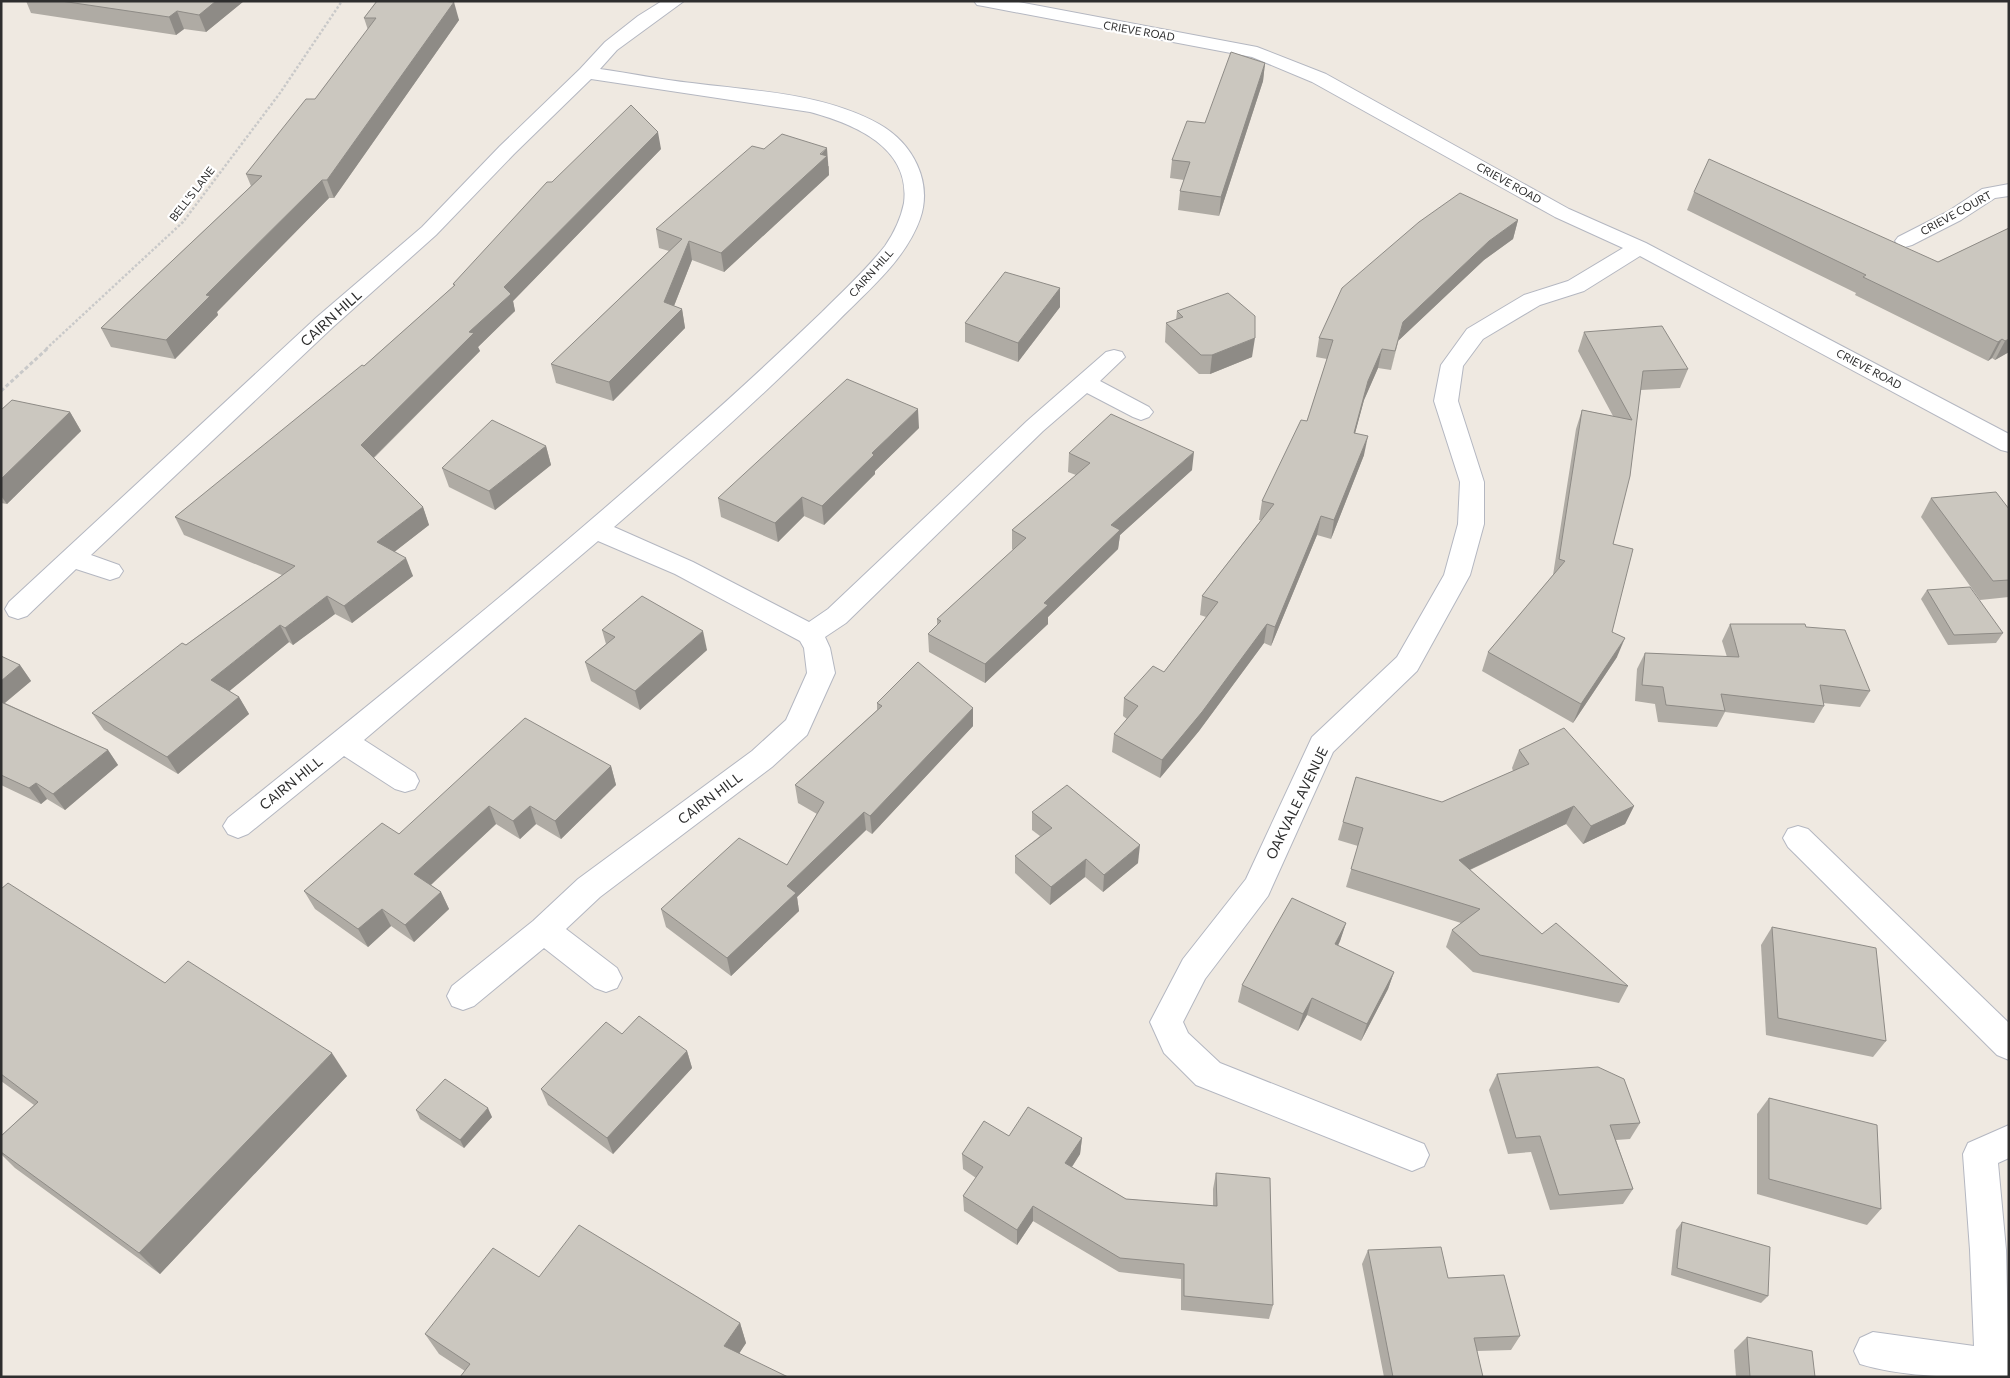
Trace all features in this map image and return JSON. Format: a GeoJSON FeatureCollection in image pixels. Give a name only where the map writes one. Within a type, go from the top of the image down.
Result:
{"type":"FeatureCollection","features":[{"type":"Feature","properties":{"kind":"street","name":"CAIRN HILL"},"geometry":{"type":"LineString","coordinates":[[18,608],[325,322],[429,231],[507,150],[587,73],[610,46],[637,25],[675,1]]}},
{"type":"Feature","properties":{"kind":"street","name":"CRIEVE ROAD"},"geometry":{"type":"LineString","coordinates":[[983,1],[1256,52],[1319,78],[1562,213],[1639,247],[2009,444]]}},
{"type":"Feature","properties":{"kind":"street","name":"CAIRN HILL"},"geometry":{"type":"LineString","coordinates":[[238,826],[344,741],[595,529],[770,376],[864,284],[894,248],[912,218],[916,190],[910,167],[895,145],[870,126],[837,112],[799,103],[587,73]]}},
{"type":"Feature","properties":{"kind":"street","name":"CRIEVE COURT"},"geometry":{"type":"LineString","coordinates":[[1905,241],[1954,216],[1988,193],[2009,190]]}},
{"type":"Feature","properties":{"kind":"street","name":"OAKVALE AVENUE"},"geometry":{"type":"LineString","coordinates":[[1412,1155],[1208,1074],[1176,1042],[1166,1022],[1194,969],[1257,887],[1322,745],[1407,664],[1457,575],[1471,524],[1472,482],[1446,401],[1452,365],[1474,334],[1532,300],[1576,286],[1639,247]]}},
{"type":"Feature","properties":{"kind":"street"},"geometry":{"type":"LineString","coordinates":[[595,529],[684,568],[810,634],[837,616],[1035,426],[1114,357]]}},
{"type":"Feature","properties":{"kind":"street"},"geometry":{"type":"LineString","coordinates":[[1084,382],[1141,412]]}},
{"type":"Feature","properties":{"kind":"street"},"geometry":{"type":"LineString","coordinates":[[71,558],[110,571]]}},
{"type":"Feature","properties":{"kind":"street","name":"CAIRN HILL"},"geometry":{"type":"LineString","coordinates":[[463,996],[544,930],[589,888],[762,759],[797,727],[821,673],[816,648],[810,634]]}},
{"type":"Feature","properties":{"kind":"street"},"geometry":{"type":"LineString","coordinates":[[344,741],[405,781]]}},
{"type":"Feature","properties":{"kind":"street"},"geometry":{"type":"LineString","coordinates":[[1798,838],[2009,1045]]}},
{"type":"Feature","properties":{"kind":"street"},"geometry":{"type":"LineString","coordinates":[[544,930],[606,978]]}},
{"type":"Feature","properties":{"kind":"street"},"geometry":{"type":"LineString","coordinates":[[1874,1351],[1994,1372],[1988,1250],[1980,1154],[2009,1141]]}},
{"type":"Feature","properties":{"kind":"path","name":"BELL'S LANE"},"geometry":{"type":"LineString","coordinates":[[1,391],[183,222],[280,93],[342,1]]}},
{"type":"Feature","properties":{"kind":"building"},"geometry":{"type":"Polygon","coordinates":[[[61,1],[216,1],[199,15],[177,11],[169,17],[61,1]]]}},
{"type":"Feature","properties":{"kind":"building"},"geometry":{"type":"Polygon","coordinates":[[[377,1],[454,2],[327,180],[322,180],[206,295],[210,296],[166,340],[101,328],[262,176],[246,174],[306,99],[315,99],[376,18],[364,18],[377,1]]]}},
{"type":"Feature","properties":{"kind":"building"},"geometry":{"type":"Polygon","coordinates":[[[1231,52],[1265,63],[1221,197],[1180,191],[1190,162],[1172,160],[1187,121],[1205,123],[1231,52]]]}},
{"type":"Feature","properties":{"kind":"building"},"geometry":{"type":"Polygon","coordinates":[[[631,105],[658,132],[504,287],[511,294],[469,332],[474,333],[361,445],[423,507],[377,542],[406,558],[344,606],[327,596],[285,628],[280,625],[211,680],[239,697],[167,757],[92,713],[182,643],[186,645],[295,566],[175,517],[362,365],[364,366],[455,285],[453,284],[547,182],[552,182],[631,105]]]}},
{"type":"Feature","properties":{"kind":"building"},"geometry":{"type":"Polygon","coordinates":[[[782,134],[827,148],[820,154],[827,156],[721,253],[689,241],[664,302],[682,309],[609,382],[551,364],[682,239],[656,229],[752,146],[764,149],[782,134]]]}},
{"type":"Feature","properties":{"kind":"building"},"geometry":{"type":"Polygon","coordinates":[[[1709,159],[1938,262],[2009,228],[2009,339],[2005,341],[2002,339],[1998,342],[1863,277],[1866,275],[1694,192],[1709,159]]]}},
{"type":"Feature","properties":{"kind":"building"},"geometry":{"type":"Polygon","coordinates":[[[1460,193],[1518,220],[1489,241],[1403,322],[1395,351],[1382,349],[1368,381],[1354,433],[1368,436],[1334,520],[1321,516],[1275,627],[1267,624],[1202,712],[1162,760],[1114,734],[1138,706],[1124,698],[1153,666],[1164,672],[1218,602],[1202,596],[1274,504],[1262,501],[1301,420],[1307,421],[1333,340],[1319,338],[1342,288],[1419,222],[1460,193]]]}},
{"type":"Feature","properties":{"kind":"building"},"geometry":{"type":"Polygon","coordinates":[[[1005,272],[1060,288],[1018,343],[965,323],[1005,272]]]}},
{"type":"Feature","properties":{"kind":"building"},"geometry":{"type":"Polygon","coordinates":[[[1228,293],[1255,316],[1255,338],[1212,355],[1201,355],[1166,323],[1183,317],[1177,311],[1228,293]]]}},
{"type":"Feature","properties":{"kind":"building"},"geometry":{"type":"Polygon","coordinates":[[[1662,326],[1688,369],[1643,371],[1630,476],[1613,544],[1633,549],[1612,632],[1625,638],[1581,704],[1488,652],[1565,561],[1559,559],[1582,410],[1632,420],[1584,332],[1662,326]]]}},
{"type":"Feature","properties":{"kind":"building"},"geometry":{"type":"Polygon","coordinates":[[[847,379],[918,409],[872,453],[874,455],[822,506],[802,497],[775,523],[718,498],[847,379]]]}},
{"type":"Feature","properties":{"kind":"building"},"geometry":{"type":"Polygon","coordinates":[[[12,400],[70,412],[1,479],[1,410],[12,400]]]}},
{"type":"Feature","properties":{"kind":"building"},"geometry":{"type":"Polygon","coordinates":[[[1111,414],[1194,452],[1111,525],[1120,530],[1044,603],[1048,605],[985,664],[928,634],[941,621],[937,619],[1026,538],[1012,530],[1090,463],[1069,453],[1111,414]]]}},
{"type":"Feature","properties":{"kind":"building"},"geometry":{"type":"Polygon","coordinates":[[[492,420],[546,446],[489,491],[442,468],[492,420]]]}},
{"type":"Feature","properties":{"kind":"building"},"geometry":{"type":"Polygon","coordinates":[[[1996,492],[2009,509],[2009,580],[1993,581],[1931,498],[1996,492]]]}},
{"type":"Feature","properties":{"kind":"building"},"geometry":{"type":"Polygon","coordinates":[[[1970,587],[2003,633],[1954,635],[1927,590],[1970,587]]]}},
{"type":"Feature","properties":{"kind":"building"},"geometry":{"type":"Polygon","coordinates":[[[642,596],[703,631],[635,691],[585,662],[615,637],[602,630],[642,596]]]}},
{"type":"Feature","properties":{"kind":"building"},"geometry":{"type":"Polygon","coordinates":[[[1730,624],[1805,624],[1806,627],[1845,630],[1870,691],[1820,685],[1824,706],[1721,694],[1725,711],[1666,705],[1663,687],[1642,685],[1645,653],[1739,657],[1730,624]]]}},
{"type":"Feature","properties":{"kind":"building"},"geometry":{"type":"Polygon","coordinates":[[[1,656],[20,665],[1,681],[1,656]]]}},
{"type":"Feature","properties":{"kind":"building"},"geometry":{"type":"Polygon","coordinates":[[[918,662],[973,708],[870,816],[864,812],[787,886],[796,893],[727,958],[661,909],[739,838],[787,865],[824,802],[795,785],[882,706],[877,703],[918,662]]]}},
{"type":"Feature","properties":{"kind":"building"},"geometry":{"type":"Polygon","coordinates":[[[1,702],[108,750],[53,794],[36,783],[29,788],[1,775],[1,702]]]}},
{"type":"Feature","properties":{"kind":"building"},"geometry":{"type":"Polygon","coordinates":[[[525,718],[611,766],[555,821],[530,806],[513,821],[489,806],[414,874],[441,892],[405,925],[382,909],[358,929],[304,891],[382,823],[399,834],[525,718]]]}},
{"type":"Feature","properties":{"kind":"building"},"geometry":{"type":"Polygon","coordinates":[[[1564,728],[1634,806],[1591,826],[1574,806],[1459,860],[1542,934],[1556,923],[1628,986],[1480,955],[1452,930],[1480,909],[1351,869],[1363,828],[1343,822],[1356,777],[1442,802],[1529,764],[1519,750],[1564,728]]]}},
{"type":"Feature","properties":{"kind":"building"},"geometry":{"type":"Polygon","coordinates":[[[1067,785],[1140,845],[1104,875],[1086,859],[1051,887],[1015,856],[1052,828],[1032,812],[1067,785]]]}},
{"type":"Feature","properties":{"kind":"building"},"geometry":{"type":"Polygon","coordinates":[[[8,883],[165,983],[188,961],[332,1053],[139,1253],[1,1152],[1,1136],[38,1102],[1,1074],[1,889],[8,883]]]}},
{"type":"Feature","properties":{"kind":"building"},"geometry":{"type":"Polygon","coordinates":[[[1292,898],[1346,923],[1335,944],[1394,972],[1367,1024],[1312,998],[1303,1014],[1242,985],[1292,898]]]}},
{"type":"Feature","properties":{"kind":"building"},"geometry":{"type":"Polygon","coordinates":[[[1772,927],[1876,948],[1886,1041],[1778,1018],[1772,927]]]}},
{"type":"Feature","properties":{"kind":"building"},"geometry":{"type":"Polygon","coordinates":[[[639,1016],[687,1051],[607,1138],[541,1089],[606,1022],[622,1034],[639,1016]]]}},
{"type":"Feature","properties":{"kind":"building"},"geometry":{"type":"Polygon","coordinates":[[[1598,1067],[1624,1079],[1640,1123],[1610,1125],[1633,1189],[1559,1195],[1540,1136],[1516,1138],[1497,1074],[1598,1067]]]}},
{"type":"Feature","properties":{"kind":"building"},"geometry":{"type":"Polygon","coordinates":[[[445,1079],[488,1108],[460,1140],[416,1110],[445,1079]]]}},
{"type":"Feature","properties":{"kind":"building"},"geometry":{"type":"Polygon","coordinates":[[[1769,1098],[1877,1125],[1881,1209],[1769,1179],[1769,1098]]]}},
{"type":"Feature","properties":{"kind":"building"},"geometry":{"type":"Polygon","coordinates":[[[1028,1107],[1082,1138],[1065,1163],[1126,1199],[1217,1206],[1216,1173],[1270,1178],[1273,1305],[1184,1296],[1184,1264],[1120,1258],[1033,1206],[1017,1230],[963,1196],[983,1167],[962,1154],[984,1121],[1009,1136],[1028,1107]]]}},
{"type":"Feature","properties":{"kind":"building"},"geometry":{"type":"Polygon","coordinates":[[[1682,1222],[1770,1247],[1768,1296],[1677,1268],[1682,1222]]]}},
{"type":"Feature","properties":{"kind":"building"},"geometry":{"type":"Polygon","coordinates":[[[579,1225],[740,1323],[724,1346],[788,1377],[460,1377],[470,1364],[425,1334],[493,1248],[539,1277],[579,1225]]]}},
{"type":"Feature","properties":{"kind":"building"},"geometry":{"type":"Polygon","coordinates":[[[1441,1247],[1448,1278],[1504,1275],[1520,1336],[1474,1338],[1483,1377],[1393,1377],[1368,1250],[1441,1247]]]}},
{"type":"Feature","properties":{"kind":"building"},"geometry":{"type":"Polygon","coordinates":[[[1747,1337],[1812,1351],[1815,1377],[1750,1377],[1747,1337]]]}}]}
